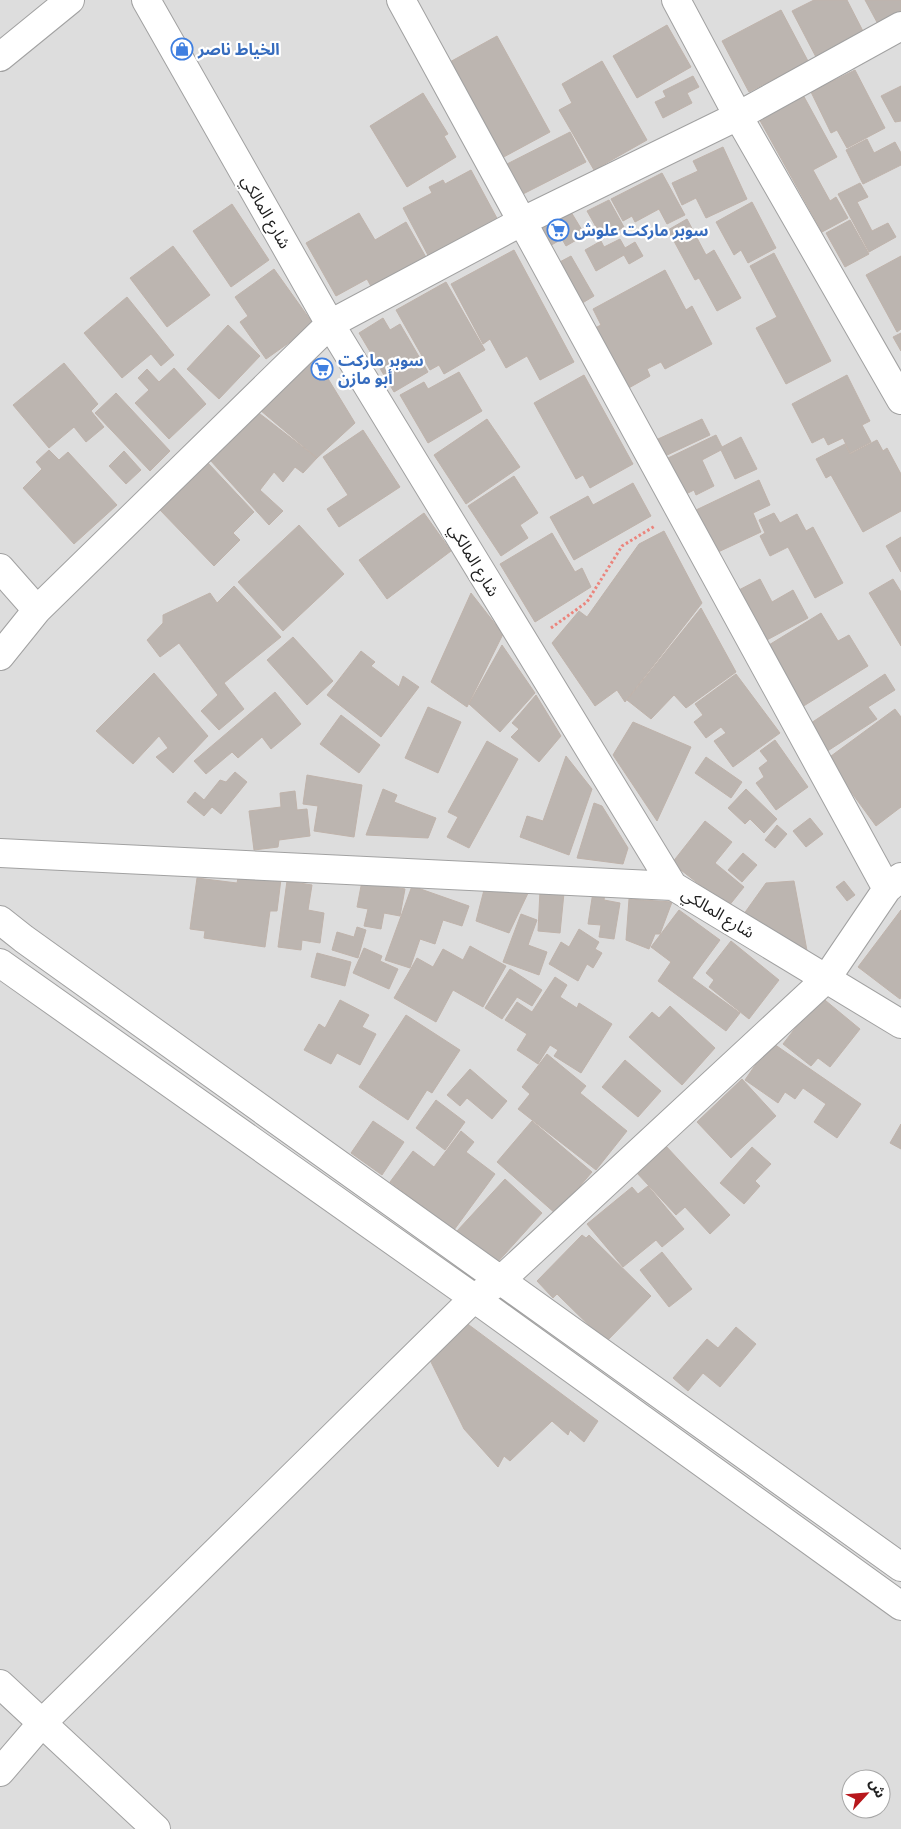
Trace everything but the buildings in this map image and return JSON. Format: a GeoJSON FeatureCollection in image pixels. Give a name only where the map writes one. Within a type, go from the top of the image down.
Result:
{"type":"FeatureCollection","features":[{"type":"Feature","properties":{"kind":"street"},"geometry":{"type":"LineString","coordinates":[[0,57],[70,0]]}},
{"type":"Feature","properties":{"kind":"street","name":"شارع المالكي"},"geometry":{"type":"LineString","coordinates":[[146,0],[330,324],[673,886],[901,1024]]}},
{"type":"Feature","properties":{"kind":"street"},"geometry":{"type":"LineString","coordinates":[[0,1772],[42,1723],[474,1298],[501,1280],[826,979],[894,883],[681,510],[401,0]]}},
{"type":"Feature","properties":{"kind":"street"},"geometry":{"type":"LineString","coordinates":[[676,0],[738,116],[901,400]]}},
{"type":"Feature","properties":{"kind":"street"},"geometry":{"type":"LineString","coordinates":[[0,656],[38,610],[330,324],[523,221],[738,116],[901,26]]}},
{"type":"Feature","properties":{"kind":"street"},"geometry":{"type":"LineString","coordinates":[[0,568],[38,610]]}},
{"type":"Feature","properties":{"kind":"street"},"geometry":{"type":"LineString","coordinates":[[0,853],[673,886]]}},
{"type":"Feature","properties":{"kind":"street"},"geometry":{"type":"LineString","coordinates":[[0,920],[901,1567]]}},
{"type":"Feature","properties":{"kind":"street"},"geometry":{"type":"LineString","coordinates":[[0,963],[474,1298],[901,1606]]}},
{"type":"Feature","properties":{"kind":"street"},"geometry":{"type":"LineString","coordinates":[[0,1684],[156,1829]]}},
{"type":"Feature","properties":{"kind":"path"},"geometry":{"type":"LineString","coordinates":[[527,646],[587,602],[622,546],[681,510]]}},
{"type":"Feature","properties":{"kind":"shaded area"},"geometry":{"type":"Polygon","coordinates":[[[0,0],[901,0],[901,1829],[0,1829],[0,0]]]}},
{"type":"Feature","properties":{"kind":"place","name":"الخياط ناصر"},"geometry":{"type":"Point","coordinates":[182,49]}},
{"type":"Feature","properties":{"kind":"place","name":"سوبر ماركت علوش"},"geometry":{"type":"Point","coordinates":[558,230]}},
{"type":"Feature","properties":{"kind":"place","name":"سوبر ماركت أبو مازن"},"geometry":{"type":"Point","coordinates":[322,369]}}]}
